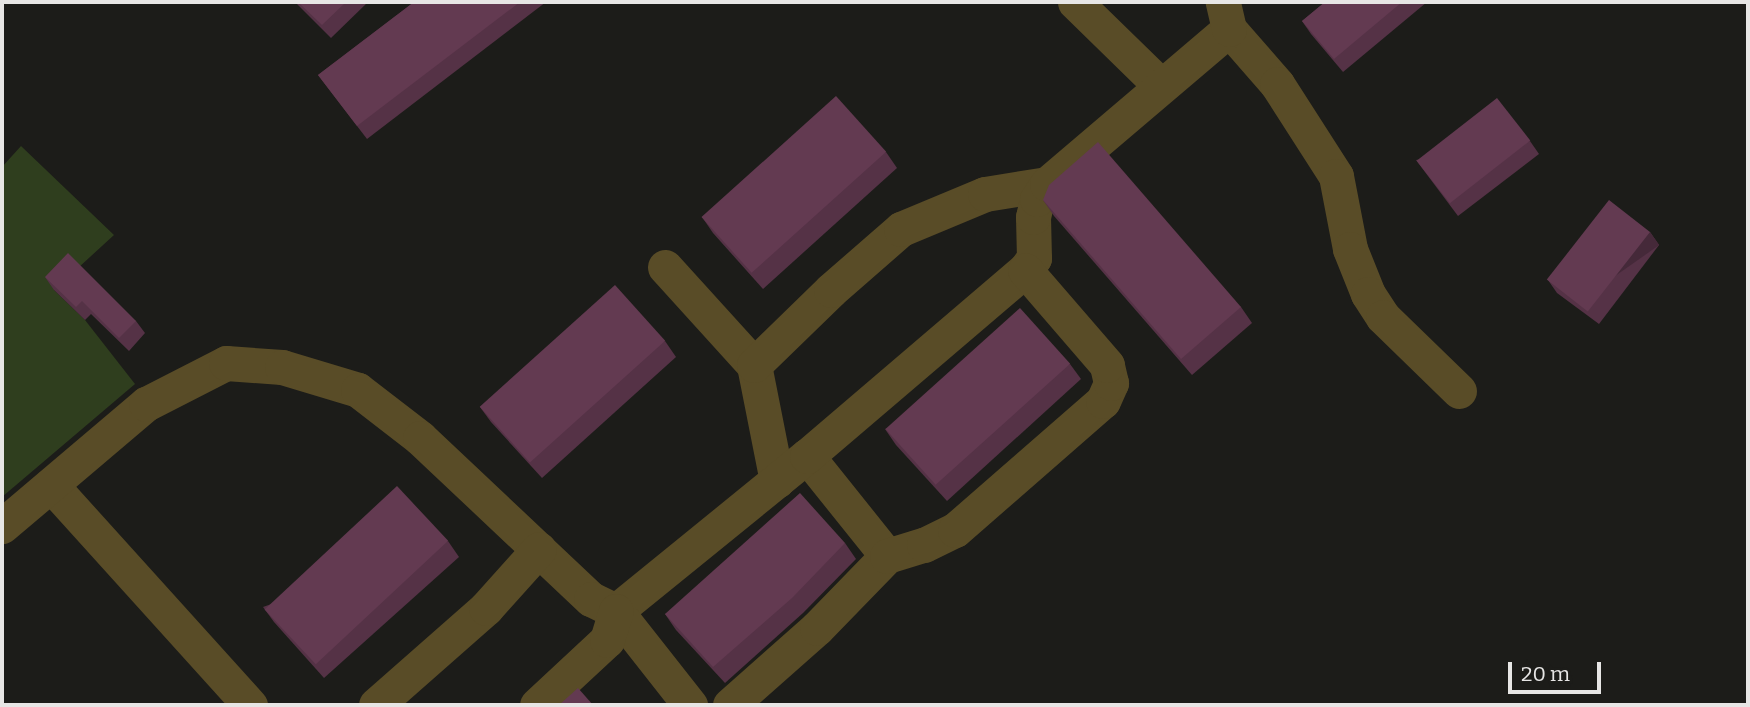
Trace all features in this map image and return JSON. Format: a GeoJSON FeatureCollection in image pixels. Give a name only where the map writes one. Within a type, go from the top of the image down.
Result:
{"type":"FeatureCollection","features":[{"type":"Feature","properties":{"kind":"street"},"geometry":{"type":"LineString","coordinates":[[1075,2],[1160,85]]}},
{"type":"Feature","properties":{"kind":"street"},"geometry":{"type":"LineString","coordinates":[[537,705],[607,640],[615,611],[777,481],[1025,270],[1034,258],[1033,216],[1037,199],[1047,184],[1160,85],[1226,15],[1277,84],[1336,176],[1350,249],[1368,294],[1383,317],[1459,390]]}},
{"type":"Feature","properties":{"kind":"street"},"geometry":{"type":"LineString","coordinates":[[754,365],[831,290],[901,229],[985,194],[1047,184]]}},
{"type":"Feature","properties":{"kind":"street"},"geometry":{"type":"LineString","coordinates":[[665,267],[754,365],[777,481]]}},
{"type":"Feature","properties":{"kind":"street"},"geometry":{"type":"LineString","coordinates":[[730,705],[817,628],[887,556],[924,545],[955,530],[1103,401],[1111,383],[1107,365],[1025,270]]}},
{"type":"Feature","properties":{"kind":"street"},"geometry":{"type":"LineString","coordinates":[[2,526],[146,404],[226,363],[282,367],[358,390],[420,438],[591,599],[615,611],[690,705]]}},
{"type":"Feature","properties":{"kind":"street"},"geometry":{"type":"LineString","coordinates":[[807,456],[887,556]]}},
{"type":"Feature","properties":{"kind":"street"},"geometry":{"type":"LineString","coordinates":[[51,485],[250,705]]}},
{"type":"Feature","properties":{"kind":"street"},"geometry":{"type":"LineString","coordinates":[[376,705],[486,608],[539,549]]}},
{"type":"Feature","properties":{"kind":"green space"},"geometry":{"type":"Polygon","coordinates":[[[21,146],[114,235],[54,290],[85,320],[135,384],[2,497],[2,167],[21,146]]]}},
{"type":"Feature","properties":{"kind":"building"},"geometry":{"type":"Polygon","coordinates":[[[298,2],[346,2],[322,25],[298,2]]]}},
{"type":"Feature","properties":{"kind":"building"},"geometry":{"type":"Polygon","coordinates":[[[414,2],[520,2],[357,126],[318,75],[414,2]]]}},
{"type":"Feature","properties":{"kind":"building"},"geometry":{"type":"Polygon","coordinates":[[[1325,2],[1402,2],[1334,59],[1302,21],[1325,2]]]}},
{"type":"Feature","properties":{"kind":"building"},"geometry":{"type":"Polygon","coordinates":[[[836,96],[886,152],[752,273],[701,217],[836,96]]]}},
{"type":"Feature","properties":{"kind":"building"},"geometry":{"type":"Polygon","coordinates":[[[1497,98],[1530,141],[1450,203],[1417,161],[1497,98]]]}},
{"type":"Feature","properties":{"kind":"building"},"geometry":{"type":"Polygon","coordinates":[[[1098,142],[1241,307],[1181,359],[1043,200],[1049,185],[1098,142]]]}},
{"type":"Feature","properties":{"kind":"building"},"geometry":{"type":"Polygon","coordinates":[[[1609,200],[1650,232],[1588,312],[1547,280],[1609,200]]]}},
{"type":"Feature","properties":{"kind":"building"},"geometry":{"type":"Polygon","coordinates":[[[68,253],[136,321],[119,338],[82,301],[76,307],[45,277],[68,253]]]}},
{"type":"Feature","properties":{"kind":"building"},"geometry":{"type":"Polygon","coordinates":[[[615,285],[665,341],[530,463],[480,407],[615,285]]]}},
{"type":"Feature","properties":{"kind":"building"},"geometry":{"type":"Polygon","coordinates":[[[1020,308],[1070,364],[936,485],[885,429],[1020,308]]]}},
{"type":"Feature","properties":{"kind":"building"},"geometry":{"type":"Polygon","coordinates":[[[397,486],[448,541],[316,664],[265,609],[397,486]]]}},
{"type":"Feature","properties":{"kind":"building"},"geometry":{"type":"Polygon","coordinates":[[[800,493],[845,543],[792,598],[713,667],[665,614],[800,493]]]}},
{"type":"Feature","properties":{"kind":"building"},"geometry":{"type":"Polygon","coordinates":[[[578,688],[593,705],[559,705],[578,688]]]}}]}
